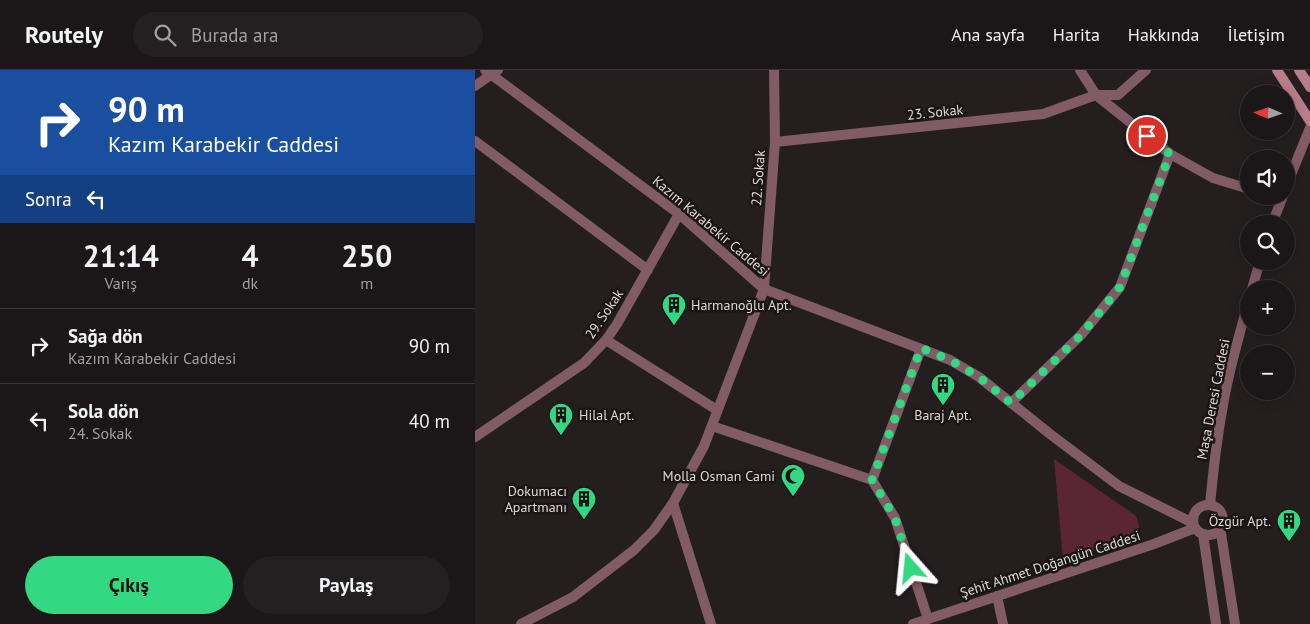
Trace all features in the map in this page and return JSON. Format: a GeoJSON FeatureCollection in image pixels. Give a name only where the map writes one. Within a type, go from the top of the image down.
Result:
{"type":"FeatureCollection","features":[{"type":"Feature","properties":{"kind":"main road"},"geometry":{"type":"LineString","coordinates":[[1277,70],[1310,121]]}},
{"type":"Feature","properties":{"kind":"main road"},"geometry":{"type":"LineString","coordinates":[[1299,70],[1310,87]]}},
{"type":"Feature","properties":{"kind":"street","name":"22. Sokak"},"geometry":{"type":"LineString","coordinates":[[521,624],[573,596],[634,550],[654,530],[673,504],[703,446],[764,289],[775,142],[774,70]]}},
{"type":"Feature","properties":{"kind":"street"},"geometry":{"type":"LineString","coordinates":[[1080,70],[1096,95],[1170,154],[1213,178],[1240,186]]}},
{"type":"Feature","properties":{"kind":"street","name":"23. Sokak"},"geometry":{"type":"LineString","coordinates":[[775,142],[1043,114],[1096,95],[1118,95],[1146,70]]}},
{"type":"Feature","properties":{"kind":"street"},"geometry":{"type":"LineString","coordinates":[[475,86],[491,71]]}},
{"type":"Feature","properties":{"kind":"street","name":"Kazım Karabekir Caddesi"},"geometry":{"type":"LineString","coordinates":[[491,71],[679,214],[764,289],[893,340],[921,348],[950,360],[979,377],[1049,434],[1119,486],[1197,528]]}},
{"type":"Feature","properties":{"kind":"street"},"geometry":{"type":"LineString","coordinates":[[1295,165],[1310,128]]}},
{"type":"Feature","properties":{"kind":"street"},"geometry":{"type":"LineString","coordinates":[[475,141],[648,270]]}},
{"type":"Feature","properties":{"kind":"street"},"geometry":{"type":"LineString","coordinates":[[1011,403],[1081,335],[1120,287],[1170,154]]}},
{"type":"Feature","properties":{"kind":"street","name":"29. Sokak"},"geometry":{"type":"LineString","coordinates":[[475,437],[584,364],[606,340],[679,214]]}},
{"type":"Feature","properties":{"kind":"street","name":"Maşa Deresi Caddesi"},"geometry":{"type":"LineString","coordinates":[[1210,505],[1214,461],[1223,404],[1240,332]]}},
{"type":"Feature","properties":{"kind":"street"},"geometry":{"type":"LineString","coordinates":[[606,340],[717,410]]}},
{"type":"Feature","properties":{"kind":"street"},"geometry":{"type":"LineString","coordinates":[[872,480],[921,348]]}},
{"type":"Feature","properties":{"kind":"street"},"geometry":{"type":"LineString","coordinates":[[712,426],[872,480],[895,518],[927,619]]}},
{"type":"Feature","properties":{"kind":"street"},"geometry":{"type":"LineString","coordinates":[[673,504],[711,624]]}},
{"type":"Feature","properties":{"kind":"street"},"geometry":{"type":"LineString","coordinates":[[1197,528],[1208,535],[1213,534],[1222,523],[1221,514],[1210,505],[1201,507],[1194,514],[1216,624]]}},
{"type":"Feature","properties":{"kind":"street"},"geometry":{"type":"LineString","coordinates":[[1220,527],[1235,624]]}},
{"type":"Feature","properties":{"kind":"street","name":"Şehit Ahmet Doğangün Caddesi"},"geometry":{"type":"LineString","coordinates":[[913,624],[1197,528]]}},
{"type":"Feature","properties":{"kind":"street"},"geometry":{"type":"LineString","coordinates":[[997,596],[1003,624]]}},
{"type":"Feature","properties":{"kind":"shaded area"},"geometry":{"type":"Polygon","coordinates":[[[1054,459],[1136,516],[1138,529],[1131,539],[1063,560],[1054,459]]]}},
{"type":"Feature","properties":{"kind":"place","name":"Harmanoğlu Apt."},"geometry":{"type":"Point","coordinates":[674,326]}},
{"type":"Feature","properties":{"kind":"place","name":"Baraj Apt."},"geometry":{"type":"Point","coordinates":[943,406]}},
{"type":"Feature","properties":{"kind":"place","name":"Hilal Apt."},"geometry":{"type":"Point","coordinates":[561,436]}},
{"type":"Feature","properties":{"kind":"place","name":"Molla Osman Cami"},"geometry":{"type":"Point","coordinates":[793,497]}},
{"type":"Feature","properties":{"kind":"place","name":"Dokumacı Apartmanı"},"geometry":{"type":"Point","coordinates":[584,520]}},
{"type":"Feature","properties":{"kind":"place","name":"Özgür Apt."},"geometry":{"type":"Point","coordinates":[1289,542]}},
{"type":"Feature","properties":{"kind":"route"},"geometry":{"type":"LineString","coordinates":[[911,568],[895,518],[872,480],[921,348],[950,360],[979,377],[1011,403],[1081,335],[1120,287],[1170,154],[1147,136]]}}]}
